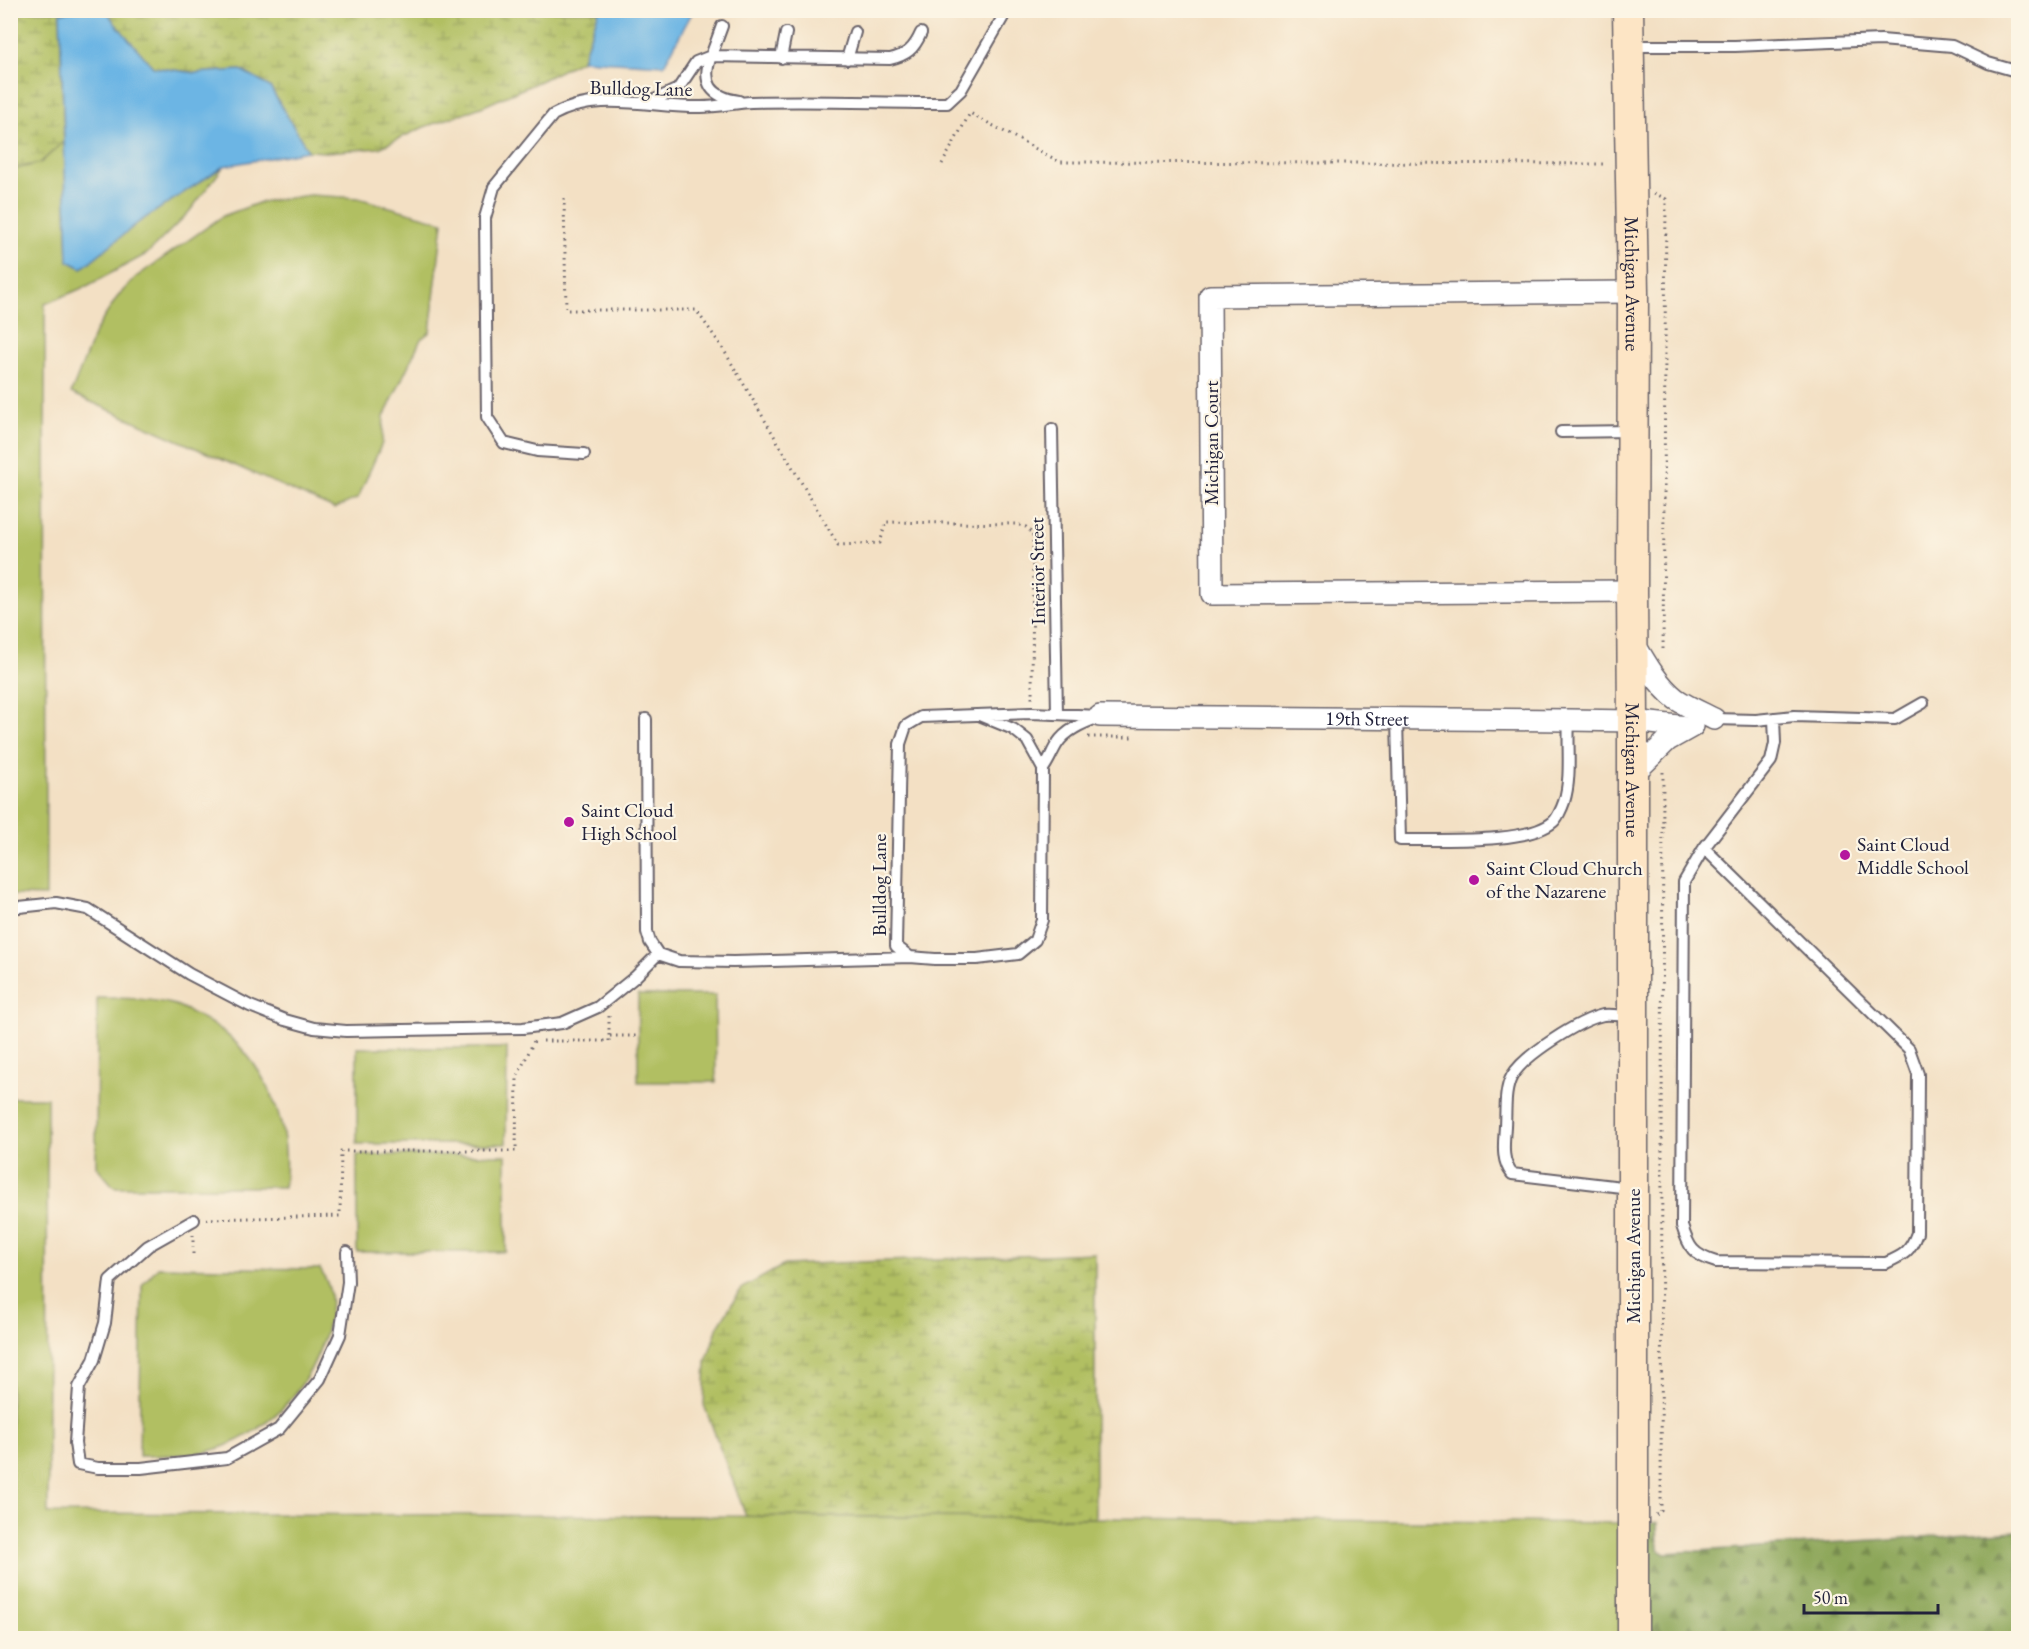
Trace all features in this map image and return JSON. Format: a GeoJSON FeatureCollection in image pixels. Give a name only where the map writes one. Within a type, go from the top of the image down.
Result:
{"type":"FeatureCollection","features":[{"type":"Feature","properties":{"kind":"street","name":"Michigan Avenue"},"geometry":{"type":"LineString","coordinates":[[1628,10],[1633,292],[1634,1638]]}},
{"type":"Feature","properties":{"kind":"street","name":"Michigan Court"},"geometry":{"type":"LineString","coordinates":[[1632,591],[1212,594],[1210,296],[1633,292]]}},
{"type":"Feature","properties":{"kind":"street"},"geometry":{"type":"LineString","coordinates":[[1632,640],[1645,663],[1663,686],[1677,699],[1714,719]]}},
{"type":"Feature","properties":{"kind":"street","name":"19th Street"},"geometry":{"type":"LineString","coordinates":[[1100,716],[1634,721],[1687,728]]}},
{"type":"Feature","properties":{"kind":"street"},"geometry":{"type":"LineString","coordinates":[[1633,774],[1663,745],[1687,728],[1714,719]]}},
{"type":"Feature","properties":{"kind":"lane","name":"Bulldog Lane"},"geometry":{"type":"LineString","coordinates":[[585,454],[537,451],[504,443],[487,417],[485,218],[494,187],[554,115],[565,108],[581,104],[638,102],[655,106],[700,107],[748,102],[947,103],[961,90],[1004,14]]}},
{"type":"Feature","properties":{"kind":"lane"},"geometry":{"type":"LineString","coordinates":[[722,26],[711,56],[706,76],[707,83],[712,89],[731,100],[748,102]]}},
{"type":"Feature","properties":{"kind":"lane"},"geometry":{"type":"LineString","coordinates":[[847,58],[855,32]]}},
{"type":"Feature","properties":{"kind":"lane"},"geometry":{"type":"LineString","coordinates":[[781,58],[786,33]]}},
{"type":"Feature","properties":{"kind":"lane"},"geometry":{"type":"LineString","coordinates":[[638,102],[654,100],[678,89],[696,62],[711,56],[890,58],[903,56],[916,45],[921,33]]}},
{"type":"Feature","properties":{"kind":"lane"},"geometry":{"type":"LineString","coordinates":[[1628,46],[1736,46],[1881,40],[1952,46],[1988,63],[2016,71],[2019,69]]}},
{"type":"Feature","properties":{"kind":"lane","name":"Interior Street"},"geometry":{"type":"LineString","coordinates":[[1052,429],[1057,713]]}},
{"type":"Feature","properties":{"kind":"lane"},"geometry":{"type":"LineString","coordinates":[[1561,432],[1632,431]]}},
{"type":"Feature","properties":{"kind":"lane"},"geometry":{"type":"LineString","coordinates":[[1714,719],[1794,716],[1895,719],[1923,703]]}},
{"type":"Feature","properties":{"kind":"lane","name":"Bulldog Lane"},"geometry":{"type":"LineString","coordinates":[[979,715],[1013,729],[1027,740],[1043,769],[1042,920],[1035,940],[1018,954],[977,959],[910,957],[896,946],[900,744],[906,726],[921,717],[1032,713],[1100,716]]}},
{"type":"Feature","properties":{"kind":"lane","name":"Bulldog Lane"},"geometry":{"type":"LineString","coordinates":[[1043,769],[1057,744],[1066,734],[1100,716]]}},
{"type":"Feature","properties":{"kind":"lane"},"geometry":{"type":"LineString","coordinates":[[1704,848],[1909,1049],[1918,1074],[1917,1233],[1912,1246],[1903,1256],[1886,1263],[1716,1262],[1699,1257],[1688,1243],[1682,1226],[1684,882],[1704,848],[1771,761],[1775,743],[1774,718]]}},
{"type":"Feature","properties":{"kind":"lane"},"geometry":{"type":"LineString","coordinates":[[646,719],[646,932],[658,954],[679,961],[733,962],[910,957]]}},
{"type":"Feature","properties":{"kind":"lane"},"geometry":{"type":"LineString","coordinates":[[1397,719],[1400,840],[1513,838],[1534,832],[1554,822],[1564,802],[1567,783],[1569,720]]}},
{"type":"Feature","properties":{"kind":"lane"},"geometry":{"type":"LineString","coordinates":[[10,908],[56,903],[88,909],[189,974],[250,1006],[285,1020],[314,1028],[346,1031],[523,1028],[562,1023],[598,1007],[635,977],[658,954]]}},
{"type":"Feature","properties":{"kind":"lane"},"geometry":{"type":"LineString","coordinates":[[1634,1017],[1604,1015],[1582,1023],[1553,1040],[1512,1076],[1506,1094],[1504,1154],[1506,1166],[1512,1174],[1634,1188]]}},
{"type":"Feature","properties":{"kind":"lane"},"geometry":{"type":"LineString","coordinates":[[194,1220],[148,1246],[110,1280],[105,1323],[93,1360],[79,1387],[75,1443],[78,1464],[98,1468],[141,1468],[227,1458],[279,1429],[320,1379],[340,1335],[348,1282],[347,1252]]}},
{"type":"Feature","properties":{"kind":"path"},"geometry":{"type":"LineString","coordinates":[[942,164],[970,113],[1060,162],[1612,164]]}},
{"type":"Feature","properties":{"kind":"path"},"geometry":{"type":"LineString","coordinates":[[564,198],[566,310],[696,310],[722,347],[838,545],[880,543],[886,522],[1026,526],[1033,534],[1032,713]]}},
{"type":"Feature","properties":{"kind":"path"},"geometry":{"type":"LineString","coordinates":[[1663,686],[1666,199]]}},
{"type":"Feature","properties":{"kind":"path"},"geometry":{"type":"LineString","coordinates":[[1066,734],[1080,734],[1084,737],[1131,738],[1140,736]]}},
{"type":"Feature","properties":{"kind":"path"},"geometry":{"type":"LineString","coordinates":[[1653,1518],[1660,1511],[1663,745]]}},
{"type":"Feature","properties":{"kind":"path"},"geometry":{"type":"LineString","coordinates":[[193,1254],[194,1220],[340,1216],[340,1151],[516,1151],[517,1077],[534,1041],[609,1041],[609,1036],[638,1036]]}},
{"type":"Feature","properties":{"kind":"green space"},"geometry":{"type":"Polygon","coordinates":[[[10,11],[76,11],[60,13],[64,141],[40,163],[11,170],[10,11]]]}},
{"type":"Feature","properties":{"kind":"green space"},"geometry":{"type":"Polygon","coordinates":[[[107,11],[599,11],[582,60],[484,106],[424,127],[379,148],[326,152],[308,151],[270,87],[241,70],[195,73],[153,67],[113,22],[107,11]]]}},
{"type":"Feature","properties":{"kind":"green space"},"geometry":{"type":"Polygon","coordinates":[[[64,141],[68,261],[82,268],[139,222],[224,166],[189,212],[147,254],[87,286],[45,304],[46,896],[11,895],[10,170],[40,163],[64,141]]]}},
{"type":"Feature","properties":{"kind":"green space"},"geometry":{"type":"Polygon","coordinates":[[[310,195],[358,198],[443,222],[430,332],[421,339],[384,417],[382,443],[358,498],[334,509],[71,393],[96,330],[118,296],[136,277],[223,216],[261,202],[310,195]]]}},
{"type":"Feature","properties":{"kind":"green space"},"geometry":{"type":"Polygon","coordinates":[[[638,995],[715,995],[716,1082],[638,1082],[638,995]]]}},
{"type":"Feature","properties":{"kind":"green space"},"geometry":{"type":"Polygon","coordinates":[[[97,998],[127,998],[175,1005],[219,1028],[238,1045],[267,1086],[277,1110],[283,1135],[284,1187],[114,1187],[96,1166],[97,998]]]}},
{"type":"Feature","properties":{"kind":"green space"},"geometry":{"type":"Polygon","coordinates":[[[357,1048],[507,1048],[506,1144],[357,1144],[357,1048]]]}},
{"type":"Feature","properties":{"kind":"green space"},"geometry":{"type":"Polygon","coordinates":[[[10,1098],[47,1098],[48,1513],[1624,1523],[1624,1638],[11,1638],[10,1098]]]}},
{"type":"Feature","properties":{"kind":"green space"},"geometry":{"type":"Polygon","coordinates":[[[357,1155],[506,1155],[506,1252],[357,1252],[357,1155]]]}},
{"type":"Feature","properties":{"kind":"green space"},"geometry":{"type":"Polygon","coordinates":[[[1095,1253],[1095,1518],[746,1516],[704,1405],[706,1362],[718,1326],[741,1289],[784,1265],[1095,1253]]]}},
{"type":"Feature","properties":{"kind":"green space"},"geometry":{"type":"Polygon","coordinates":[[[158,1267],[320,1269],[327,1281],[331,1306],[329,1318],[318,1353],[300,1387],[275,1415],[260,1427],[215,1450],[182,1455],[139,1456],[142,1285],[158,1267]]]}},
{"type":"Feature","properties":{"kind":"green space"},"geometry":{"type":"Polygon","coordinates":[[[1647,1523],[1657,1523],[1658,1548],[1661,1552],[1666,1553],[2018,1531],[2018,1638],[1646,1638],[1647,1523]]]}},
{"type":"Feature","properties":{"kind":"water"},"geometry":{"type":"Polygon","coordinates":[[[599,10],[693,11],[664,65],[582,60],[599,10]]]}},
{"type":"Feature","properties":{"kind":"water"},"geometry":{"type":"Polygon","coordinates":[[[107,11],[153,67],[195,73],[241,70],[270,87],[308,151],[224,166],[139,222],[82,268],[68,261],[60,13],[107,11]]]}},
{"type":"Feature","properties":{"kind":"place","name":"Saint Cloud High School"},"geometry":{"type":"Point","coordinates":[569,822]}},
{"type":"Feature","properties":{"kind":"place","name":"Saint Cloud Middle School"},"geometry":{"type":"Point","coordinates":[1845,855]}},
{"type":"Feature","properties":{"kind":"place","name":"Saint Cloud Church of the Nazarene"},"geometry":{"type":"Point","coordinates":[1474,880]}}]}
